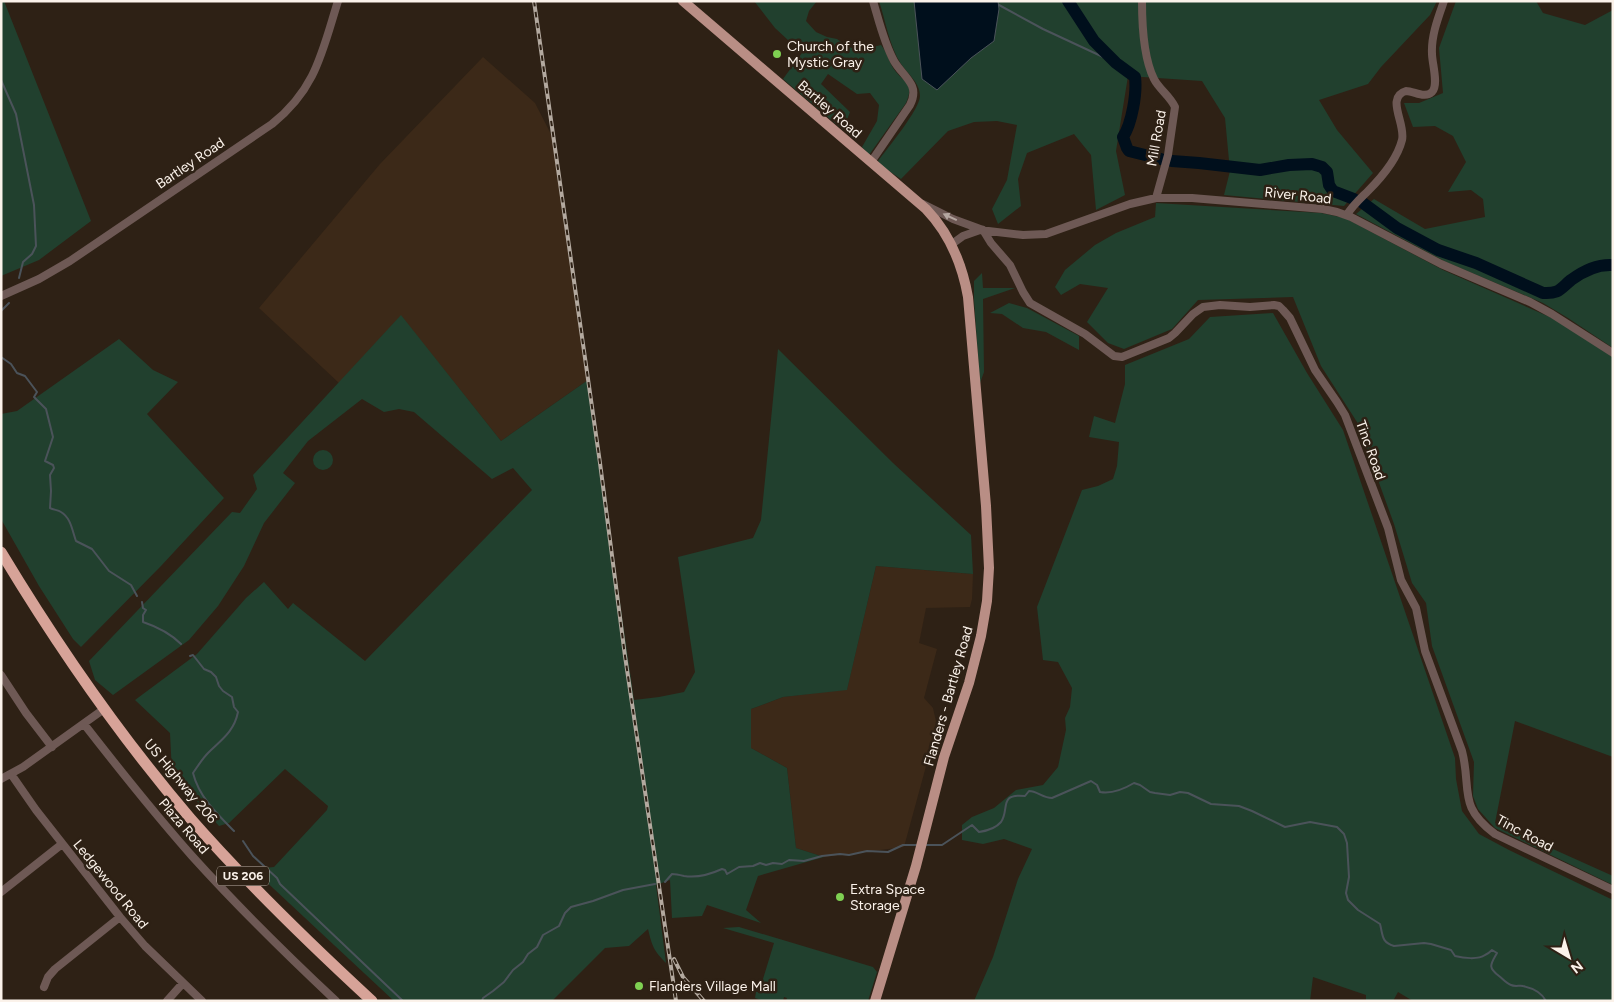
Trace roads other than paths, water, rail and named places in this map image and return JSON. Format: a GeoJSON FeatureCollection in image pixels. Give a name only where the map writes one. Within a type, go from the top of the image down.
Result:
{"type":"FeatureCollection","features":[{"type":"Feature","properties":{"kind":"highway","name":"US Highway 206"},"geometry":{"type":"LineString","coordinates":[[1,552],[59,645],[154,775],[223,854],[293,928],[372,1001]]}},
{"type":"Feature","properties":{"kind":"main road","name":"Bartley Road"},"geometry":{"type":"LineString","coordinates":[[683,1],[918,201],[934,217],[952,244]]}},
{"type":"Feature","properties":{"kind":"main road","name":"Flanders - Bartley Road"},"geometry":{"type":"LineString","coordinates":[[875,1001],[916,866],[944,757],[969,683],[981,636],[987,601],[989,568],[986,506],[969,306],[965,278],[952,244]]}},
{"type":"Feature","properties":{"kind":"street","name":"Bartley Road"},"geometry":{"type":"LineString","coordinates":[[1,296],[39,279],[70,261],[264,129],[284,113],[302,94],[311,79],[338,1]]}},
{"type":"Feature","properties":{"kind":"street"},"geometry":{"type":"LineString","coordinates":[[871,162],[910,105],[913,97],[913,88],[900,70],[888,47],[873,1]]}},
{"type":"Feature","properties":{"kind":"street","name":"Mill Road"},"geometry":{"type":"LineString","coordinates":[[1142,1],[1142,28],[1150,70],[1154,81],[1172,100],[1175,107],[1168,155],[1156,198]]}},
{"type":"Feature","properties":{"kind":"street"},"geometry":{"type":"LineString","coordinates":[[1347,215],[1391,164],[1402,141],[1403,127],[1396,106],[1399,94],[1406,90],[1427,94],[1431,93],[1434,88],[1433,42],[1444,1]]}},
{"type":"Feature","properties":{"kind":"street","name":"River Road"},"geometry":{"type":"LineString","coordinates":[[918,201],[953,219],[983,230],[1022,235],[1046,234],[1130,204],[1156,198],[1202,199],[1333,211],[1347,215],[1441,264],[1545,310],[1564,320],[1613,353]]}},
{"type":"Feature","properties":{"kind":"street","name":"River Road"},"geometry":{"type":"LineString","coordinates":[[952,244],[970,233],[983,230]]}},
{"type":"Feature","properties":{"kind":"street","name":"Tinc Road"},"geometry":{"type":"LineString","coordinates":[[983,230],[991,243],[1010,265],[1030,302],[1074,327],[1117,357],[1122,357],[1164,340],[1175,333],[1199,309],[1208,306],[1274,305],[1279,306],[1287,314],[1295,327],[1314,370],[1342,408],[1388,528],[1401,580],[1416,608],[1425,651],[1464,760],[1468,797],[1472,810],[1480,821],[1495,834],[1613,890]]}},
{"type":"Feature","properties":{"kind":"street"},"geometry":{"type":"LineString","coordinates":[[1,675],[26,713],[52,747]]}},
{"type":"Feature","properties":{"kind":"street"},"geometry":{"type":"LineString","coordinates":[[1,779],[12,774],[52,747],[104,709]]}},
{"type":"Feature","properties":{"kind":"street","name":"Plaza Road"},"geometry":{"type":"LineString","coordinates":[[84,724],[192,856],[246,914],[336,1001]]}},
{"type":"Feature","properties":{"kind":"street","name":"Ledgewood Road"},"geometry":{"type":"LineString","coordinates":[[12,774],[24,794],[120,917],[145,946],[202,1001]]}},
{"type":"Feature","properties":{"kind":"street"},"geometry":{"type":"LineString","coordinates":[[1,892],[62,844]]}},
{"type":"Feature","properties":{"kind":"street"},"geometry":{"type":"LineString","coordinates":[[44,987],[48,977],[55,969],[120,917]]}},
{"type":"Feature","properties":{"kind":"street"},"geometry":{"type":"LineString","coordinates":[[167,1001],[184,983]]}},
{"type":"Feature","properties":{"kind":"water"},"geometry":{"type":"Polygon","coordinates":[[[914,1],[998,1],[999,9],[994,41],[971,58],[937,90],[922,79],[914,1]]]}},
{"type":"Feature","properties":{"kind":"waterway"},"geometry":{"type":"LineString","coordinates":[[1068,1],[1094,41],[1116,63],[1135,77],[1133,108],[1123,137],[1127,148],[1129,151],[1161,159]]}},
{"type":"Feature","properties":{"kind":"waterway"},"geometry":{"type":"LineString","coordinates":[[999,5],[1043,29],[1116,63]]}},
{"type":"Feature","properties":{"kind":"waterway"},"geometry":{"type":"LineString","coordinates":[[1,80],[16,114],[34,205],[36,246],[32,254],[23,262],[19,278]]}},
{"type":"Feature","properties":{"kind":"waterway"},"geometry":{"type":"LineString","coordinates":[[1172,161],[1260,170],[1289,165],[1312,164],[1322,167],[1327,172],[1329,185],[1333,191],[1354,199]]}},
{"type":"Feature","properties":{"kind":"waterway"},"geometry":{"type":"LineString","coordinates":[[1363,203],[1397,228],[1438,250],[1476,263],[1543,293],[1553,293],[1559,290],[1586,271],[1613,265]]}},
{"type":"Feature","properties":{"kind":"waterway"},"geometry":{"type":"LineString","coordinates":[[1,311],[9,303]]}},
{"type":"Feature","properties":{"kind":"waterway"},"geometry":{"type":"LineString","coordinates":[[1,357],[11,364],[17,373],[25,376],[37,392],[34,397],[46,409],[53,437],[45,461],[53,465],[54,468],[50,475],[50,508],[60,511],[67,518],[76,541],[92,549],[109,571],[131,585],[137,596]]}},
{"type":"Feature","properties":{"kind":"waterway"},"geometry":{"type":"LineString","coordinates":[[142,602],[143,608],[146,610],[143,615],[143,622],[164,631],[181,644]]}},
{"type":"Feature","properties":{"kind":"waterway"},"geometry":{"type":"LineString","coordinates":[[190,656],[193,655],[204,669],[216,677],[219,686],[232,697],[234,707],[238,712],[230,730],[206,755],[193,773],[204,797],[215,812],[234,831]]}},
{"type":"Feature","properties":{"kind":"waterway"},"geometry":{"type":"LineString","coordinates":[[925,845],[942,845],[972,825],[979,832],[994,828],[1004,817],[1006,803],[1011,797],[1025,796],[1029,791],[1052,798],[1091,781],[1097,785],[1100,792],[1117,790],[1134,783],[1155,793],[1170,795],[1180,792],[1188,793],[1211,804],[1239,806],[1285,827],[1310,822],[1337,827],[1344,834],[1347,843],[1349,877],[1346,893],[1348,900],[1358,910],[1380,924],[1383,938],[1387,942],[1394,946],[1431,944],[1451,950],[1455,956],[1466,958],[1482,957],[1492,950],[1497,953],[1491,965],[1495,973],[1511,985],[1523,986],[1536,991],[1546,1001]]}},
{"type":"Feature","properties":{"kind":"waterway"},"geometry":{"type":"LineString","coordinates":[[243,841],[253,856],[277,878],[280,884],[403,1001]]}},
{"type":"Feature","properties":{"kind":"waterway"},"geometry":{"type":"LineString","coordinates":[[665,882],[672,874],[698,876],[722,869],[727,874],[739,867],[753,866],[760,863],[766,865],[773,863],[782,864],[789,860],[804,861],[822,856],[849,855],[867,851],[888,852],[903,845],[917,845]]}},
{"type":"Feature","properties":{"kind":"waterway"},"geometry":{"type":"LineString","coordinates":[[482,1001],[483,998],[504,982],[528,954],[537,947],[543,935],[559,926],[565,913],[571,907],[623,890],[655,884]]}},
{"type":"Feature","properties":{"kind":"railway"},"geometry":{"type":"LineString","coordinates":[[534,1],[600,463],[625,656],[676,1001]]}},
{"type":"Feature","properties":{"kind":"railway"},"geometry":{"type":"LineString","coordinates":[[674,959],[683,977],[704,1001]]}},
{"type":"Feature","properties":{"kind":"place","name":"Church of the Mystic Gray"},"geometry":{"type":"Point","coordinates":[777,54]}},
{"type":"Feature","properties":{"kind":"place","name":"Extra Space Storage"},"geometry":{"type":"Point","coordinates":[840,897]}},
{"type":"Feature","properties":{"kind":"place","name":"Flanders Village Mall"},"geometry":{"type":"Point","coordinates":[639,986]}}]}
